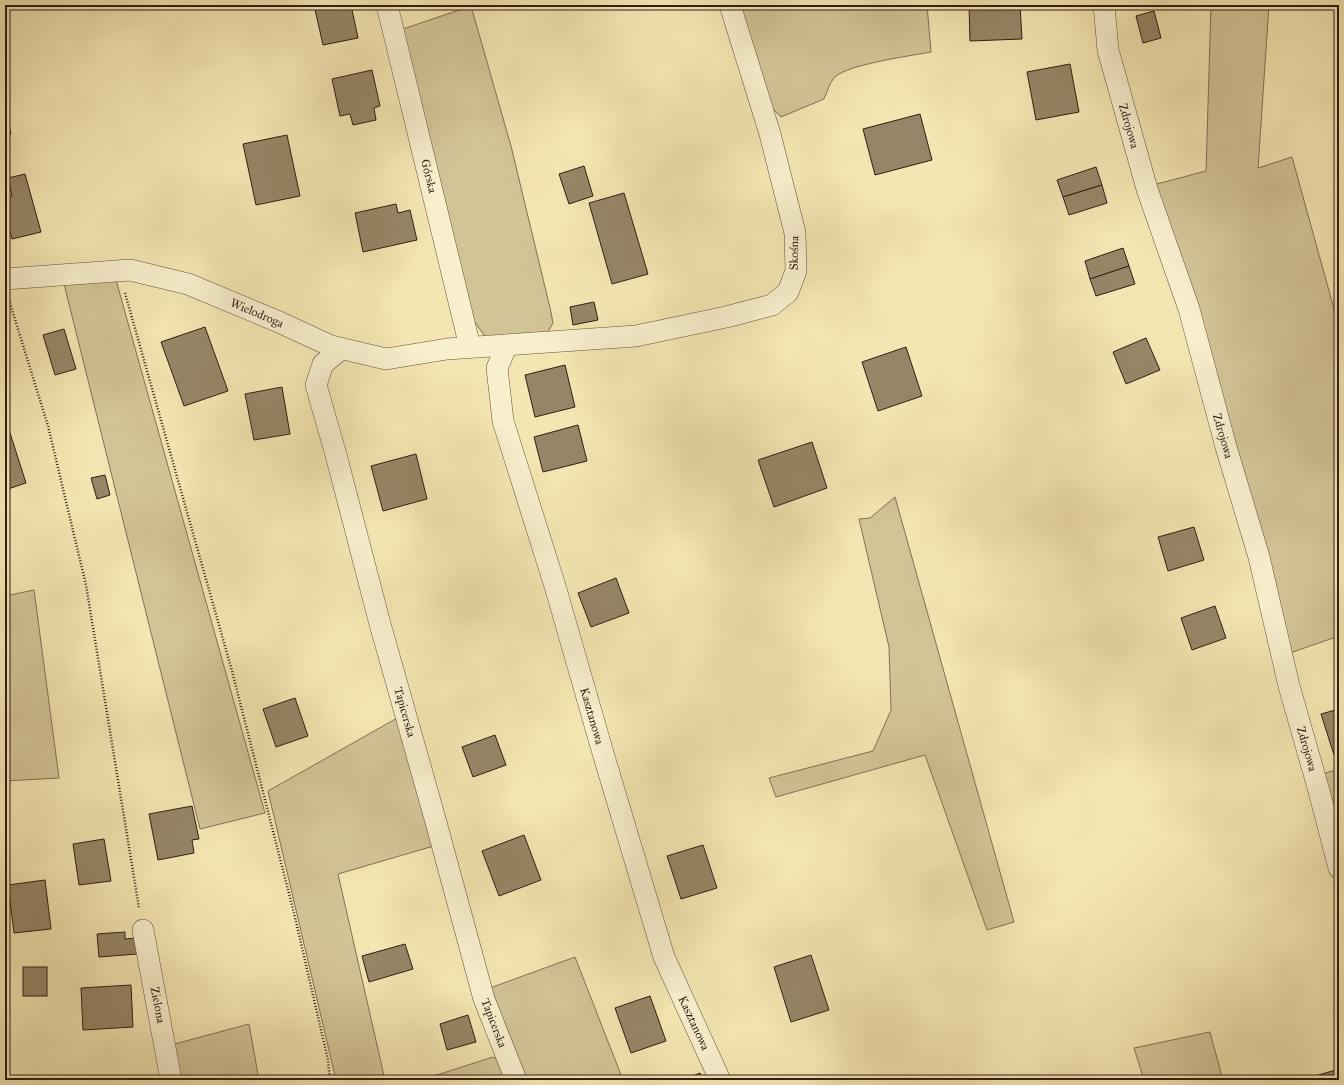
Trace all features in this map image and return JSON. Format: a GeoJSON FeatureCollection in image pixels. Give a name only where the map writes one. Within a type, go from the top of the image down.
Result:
{"type":"FeatureCollection","features":[{"type":"Feature","properties":{"kind":"street","name":"Górska"},"geometry":{"type":"LineString","coordinates":[[387,5],[470,348]]}},
{"type":"Feature","properties":{"kind":"street","name":"Skośna"},"geometry":{"type":"LineString","coordinates":[[507,345],[636,336],[726,317],[772,305],[788,292],[796,272],[795,233],[770,134],[730,5]]}},
{"type":"Feature","properties":{"kind":"street","name":"Zdrojowa"},"geometry":{"type":"LineString","coordinates":[[1104,5],[1108,50],[1147,189],[1189,309],[1226,447],[1259,557],[1289,686],[1339,868]]}},
{"type":"Feature","properties":{"kind":"street","name":"Wielodroga"},"geometry":{"type":"LineString","coordinates":[[6,288],[130,270],[188,284],[279,322],[330,346],[386,359],[447,349],[507,345]]}},
{"type":"Feature","properties":{"kind":"street","name":"Kasztanowa"},"geometry":{"type":"LineString","coordinates":[[507,345],[497,368],[503,421],[555,586],[664,957],[720,1080]]}},
{"type":"Feature","properties":{"kind":"street","name":"Tapicerska"},"geometry":{"type":"LineString","coordinates":[[341,349],[323,364],[316,385],[336,455],[380,624],[484,999],[516,1080]]}},
{"type":"Feature","properties":{"kind":"street","name":"Zielona"},"geometry":{"type":"LineString","coordinates":[[143,930],[172,1080]]}},
{"type":"Feature","properties":{"kind":"path"},"geometry":{"type":"LineString","coordinates":[[119,271],[232,671],[292,906],[328,1060],[330,1080]]}},
{"type":"Feature","properties":{"kind":"path"},"geometry":{"type":"LineString","coordinates":[[6,288],[48,426],[86,585],[143,930]]}},
{"type":"Feature","properties":{"kind":"shaded area"},"geometry":{"type":"Polygon","coordinates":[[[737,5],[927,5],[931,52],[866,64],[842,72],[833,79],[824,99],[781,117],[768,104],[737,5]]]}},
{"type":"Feature","properties":{"kind":"shaded area"},"geometry":{"type":"Polygon","coordinates":[[[1211,5],[1269,5],[1258,168],[1292,157],[1339,327],[1339,636],[1290,653],[1153,185],[1206,171],[1211,5]]]}},
{"type":"Feature","properties":{"kind":"shaded area"},"geometry":{"type":"Polygon","coordinates":[[[471,6],[511,146],[551,312],[553,323],[545,337],[486,338],[474,321],[400,30],[471,6]]]}},
{"type":"Feature","properties":{"kind":"shaded area"},"geometry":{"type":"Polygon","coordinates":[[[116,280],[265,813],[200,829],[64,284],[116,280]]]}},
{"type":"Feature","properties":{"kind":"shaded area"},"geometry":{"type":"Polygon","coordinates":[[[895,497],[1014,922],[987,930],[925,755],[776,797],[769,778],[873,751],[891,710],[889,647],[859,519],[870,518],[895,497]]]}},
{"type":"Feature","properties":{"kind":"shaded area"},"geometry":{"type":"Polygon","coordinates":[[[34,590],[59,778],[5,781],[5,596],[34,590]]]}},
{"type":"Feature","properties":{"kind":"shaded area"},"geometry":{"type":"Polygon","coordinates":[[[399,717],[437,845],[338,874],[385,1080],[336,1080],[268,791],[399,717]]]}},
{"type":"Feature","properties":{"kind":"shaded area"},"geometry":{"type":"Polygon","coordinates":[[[1339,769],[1339,833],[1322,774],[1339,769]]]}},
{"type":"Feature","properties":{"kind":"shaded area"},"geometry":{"type":"Polygon","coordinates":[[[575,957],[623,1080],[527,1080],[490,988],[575,957]]]}},
{"type":"Feature","properties":{"kind":"shaded area"},"geometry":{"type":"Polygon","coordinates":[[[249,1024],[259,1080],[176,1080],[171,1045],[249,1024]]]}},
{"type":"Feature","properties":{"kind":"shaded area"},"geometry":{"type":"Polygon","coordinates":[[[1210,1032],[1223,1080],[1144,1080],[1134,1048],[1210,1032]]]}},
{"type":"Feature","properties":{"kind":"shaded area"},"geometry":{"type":"Polygon","coordinates":[[[493,1057],[525,1080],[421,1080],[493,1057]]]}},
{"type":"Feature","properties":{"kind":"building"},"geometry":{"type":"Polygon","coordinates":[[[314,5],[351,5],[358,38],[323,45],[314,5]]]}},
{"type":"Feature","properties":{"kind":"building"},"geometry":{"type":"Polygon","coordinates":[[[969,5],[1020,5],[1022,39],[970,41],[969,5]]]}},
{"type":"Feature","properties":{"kind":"building"},"geometry":{"type":"Polygon","coordinates":[[[1154,11],[1161,38],[1143,43],[1136,16],[1154,11]]]}},
{"type":"Feature","properties":{"kind":"building"},"geometry":{"type":"Polygon","coordinates":[[[1070,64],[1079,112],[1036,120],[1027,72],[1070,64]]]}},
{"type":"Feature","properties":{"kind":"building"},"geometry":{"type":"Polygon","coordinates":[[[372,70],[380,106],[374,108],[376,120],[353,125],[350,114],[340,116],[332,79],[372,70]]]}},
{"type":"Feature","properties":{"kind":"building"},"geometry":{"type":"Polygon","coordinates":[[[5,110],[11,134],[5,136],[5,110]]]}},
{"type":"Feature","properties":{"kind":"building"},"geometry":{"type":"Polygon","coordinates":[[[920,114],[932,160],[875,175],[863,129],[920,114]]]}},
{"type":"Feature","properties":{"kind":"building"},"geometry":{"type":"Polygon","coordinates":[[[287,135],[300,196],[256,205],[243,144],[287,135]]]}},
{"type":"Feature","properties":{"kind":"building"},"geometry":{"type":"Polygon","coordinates":[[[584,166],[593,196],[569,204],[559,174],[584,166]]]}},
{"type":"Feature","properties":{"kind":"building"},"geometry":{"type":"Polygon","coordinates":[[[1096,167],[1102,185],[1063,197],[1057,180],[1096,167]]]}},
{"type":"Feature","properties":{"kind":"building"},"geometry":{"type":"Polygon","coordinates":[[[25,174],[41,232],[12,239],[5,212],[5,198],[12,196],[8,178],[25,174]]]}},
{"type":"Feature","properties":{"kind":"building"},"geometry":{"type":"Polygon","coordinates":[[[1102,185],[1107,203],[1069,215],[1063,197],[1102,185]]]}},
{"type":"Feature","properties":{"kind":"building"},"geometry":{"type":"Polygon","coordinates":[[[624,193],[648,274],[612,284],[589,203],[624,193]]]}},
{"type":"Feature","properties":{"kind":"building"},"geometry":{"type":"Polygon","coordinates":[[[396,204],[398,213],[410,210],[417,240],[363,252],[355,213],[396,204]]]}},
{"type":"Feature","properties":{"kind":"building"},"geometry":{"type":"Polygon","coordinates":[[[1123,248],[1129,266],[1090,279],[1085,261],[1123,248]]]}},
{"type":"Feature","properties":{"kind":"building"},"geometry":{"type":"Polygon","coordinates":[[[1129,266],[1135,284],[1096,296],[1090,279],[1129,266]]]}},
{"type":"Feature","properties":{"kind":"building"},"geometry":{"type":"Polygon","coordinates":[[[594,302],[598,320],[573,325],[570,307],[594,302]]]}},
{"type":"Feature","properties":{"kind":"building"},"geometry":{"type":"Polygon","coordinates":[[[205,327],[228,391],[184,406],[161,342],[205,327]]]}},
{"type":"Feature","properties":{"kind":"building"},"geometry":{"type":"Polygon","coordinates":[[[64,329],[76,369],[55,375],[43,335],[64,329]]]}},
{"type":"Feature","properties":{"kind":"building"},"geometry":{"type":"Polygon","coordinates":[[[1146,338],[1160,370],[1126,384],[1113,352],[1146,338]]]}},
{"type":"Feature","properties":{"kind":"building"},"geometry":{"type":"Polygon","coordinates":[[[906,347],[922,396],[878,411],[862,362],[906,347]]]}},
{"type":"Feature","properties":{"kind":"building"},"geometry":{"type":"Polygon","coordinates":[[[565,365],[575,407],[535,417],[525,375],[565,365]]]}},
{"type":"Feature","properties":{"kind":"building"},"geometry":{"type":"Polygon","coordinates":[[[282,387],[290,434],[254,440],[245,394],[282,387]]]}},
{"type":"Feature","properties":{"kind":"building"},"geometry":{"type":"Polygon","coordinates":[[[578,425],[587,461],[543,472],[534,437],[578,425]]]}},
{"type":"Feature","properties":{"kind":"building"},"geometry":{"type":"Polygon","coordinates":[[[10,433],[26,483],[5,490],[5,435],[10,433]]]}},
{"type":"Feature","properties":{"kind":"building"},"geometry":{"type":"Polygon","coordinates":[[[812,442],[827,488],[774,507],[758,460],[812,442]]]}},
{"type":"Feature","properties":{"kind":"building"},"geometry":{"type":"Polygon","coordinates":[[[416,454],[427,499],[383,511],[371,466],[416,454]]]}},
{"type":"Feature","properties":{"kind":"building"},"geometry":{"type":"Polygon","coordinates":[[[105,475],[110,495],[97,499],[91,478],[105,475]]]}},
{"type":"Feature","properties":{"kind":"building"},"geometry":{"type":"Polygon","coordinates":[[[1194,527],[1204,560],[1168,571],[1158,537],[1194,527]]]}},
{"type":"Feature","properties":{"kind":"building"},"geometry":{"type":"Polygon","coordinates":[[[616,578],[629,613],[591,627],[578,593],[616,578]]]}},
{"type":"Feature","properties":{"kind":"building"},"geometry":{"type":"Polygon","coordinates":[[[1215,606],[1226,638],[1192,650],[1181,618],[1215,606]]]}},
{"type":"Feature","properties":{"kind":"building"},"geometry":{"type":"Polygon","coordinates":[[[295,698],[308,736],[276,747],[263,709],[295,698]]]}},
{"type":"Feature","properties":{"kind":"building"},"geometry":{"type":"Polygon","coordinates":[[[1339,709],[1339,753],[1334,755],[1321,714],[1339,709]]]}},
{"type":"Feature","properties":{"kind":"building"},"geometry":{"type":"Polygon","coordinates":[[[495,735],[506,765],[473,777],[462,747],[495,735]]]}},
{"type":"Feature","properties":{"kind":"building"},"geometry":{"type":"Polygon","coordinates":[[[192,806],[199,839],[192,840],[194,853],[158,860],[149,814],[192,806]]]}},
{"type":"Feature","properties":{"kind":"building"},"geometry":{"type":"Polygon","coordinates":[[[524,835],[541,880],[499,896],[482,851],[524,835]]]}},
{"type":"Feature","properties":{"kind":"building"},"geometry":{"type":"Polygon","coordinates":[[[104,839],[111,881],[79,885],[73,844],[104,839]]]}},
{"type":"Feature","properties":{"kind":"building"},"geometry":{"type":"Polygon","coordinates":[[[703,845],[717,888],[681,899],[667,856],[703,845]]]}},
{"type":"Feature","properties":{"kind":"building"},"geometry":{"type":"Polygon","coordinates":[[[45,880],[51,929],[14,933],[8,885],[45,880]]]}},
{"type":"Feature","properties":{"kind":"building"},"geometry":{"type":"Polygon","coordinates":[[[125,932],[125,939],[136,938],[137,954],[99,957],[97,934],[125,932]]]}},
{"type":"Feature","properties":{"kind":"building"},"geometry":{"type":"Polygon","coordinates":[[[405,944],[413,969],[369,982],[362,956],[405,944]]]}},
{"type":"Feature","properties":{"kind":"building"},"geometry":{"type":"Polygon","coordinates":[[[811,955],[829,1010],[791,1022],[774,967],[811,955]]]}},
{"type":"Feature","properties":{"kind":"building"},"geometry":{"type":"Polygon","coordinates":[[[23,967],[47,967],[47,996],[23,996],[23,967]]]}},
{"type":"Feature","properties":{"kind":"building"},"geometry":{"type":"Polygon","coordinates":[[[131,985],[133,1027],[83,1030],[81,988],[131,985]]]}},
{"type":"Feature","properties":{"kind":"building"},"geometry":{"type":"Polygon","coordinates":[[[650,996],[666,1041],[631,1053],[615,1008],[650,996]]]}},
{"type":"Feature","properties":{"kind":"building"},"geometry":{"type":"Polygon","coordinates":[[[468,1015],[476,1042],[447,1050],[440,1024],[468,1015]]]}},
{"type":"Feature","properties":{"kind":"building"},"geometry":{"type":"Polygon","coordinates":[[[1339,1069],[1339,1080],[1308,1080],[1308,1078],[1339,1069]]]}},
{"type":"Feature","properties":{"kind":"building"},"geometry":{"type":"Polygon","coordinates":[[[700,1073],[703,1080],[683,1080],[700,1073]]]}}]}
